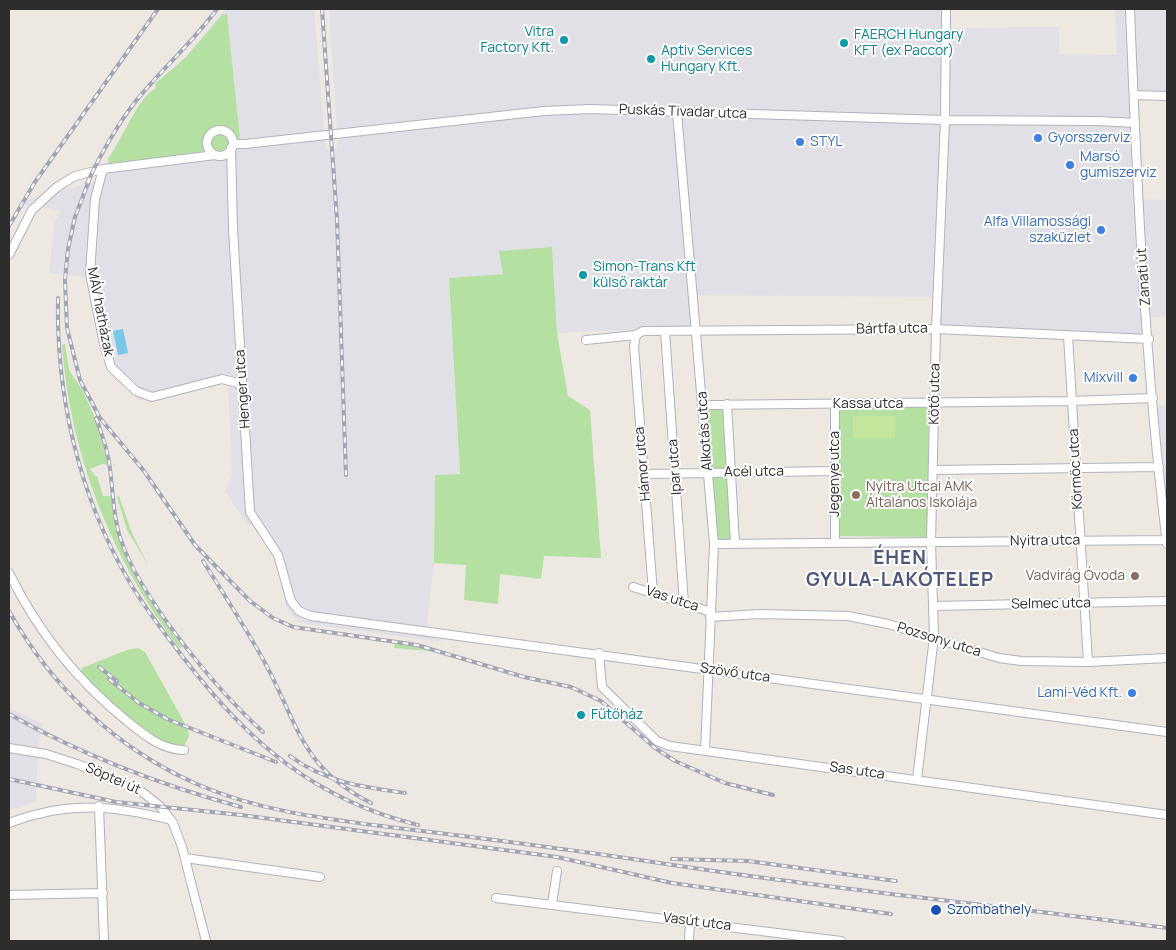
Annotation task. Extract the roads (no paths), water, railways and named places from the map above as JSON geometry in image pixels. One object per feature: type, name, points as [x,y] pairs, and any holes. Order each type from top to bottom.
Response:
[{"type":"street","name":"Kötő utca","points":[[917,779],[934,637],[931,542],[936,329],[945,120],[946,9]]},
{"type":"street","name":"Zanati út","points":[[1130,9],[1135,123],[1153,398],[1158,468],[1167,544]]},
{"type":"street","points":[[1134,95],[1167,96]]},
{"type":"street","name":"Puskás Tivadar utca","points":[[9,255],[26,220],[46,196],[75,176],[103,169],[226,154],[232,146],[246,144],[544,111],[590,109],[945,120],[1098,120],[1135,123]]},
{"type":"street","name":"Alkotás utca","points":[[677,112],[704,405],[714,544],[704,751]]},
{"type":"street","points":[[216,155],[209,150],[208,144],[210,136],[215,132],[221,130],[228,133],[232,146]]},
{"type":"street","name":"Henger utca","points":[[232,146],[233,229],[250,512],[278,555],[291,601],[304,614]]},
{"type":"street","name":"MÁV hatházak","points":[[103,169],[95,199],[90,274],[104,344],[111,367],[136,391],[152,397],[222,379],[238,383],[243,390]]},
{"type":"street","name":"Bártfa utca","points":[[586,340],[636,335],[643,331],[936,329],[1149,339]]},
{"type":"street","name":"Ipar utca","points":[[665,331],[684,604]]},
{"type":"street","name":"Hámor utca","points":[[636,335],[634,346],[653,593]]},
{"type":"street","name":"Körmöc utca","points":[[1068,336],[1088,662]]},
{"type":"street","name":"Kassa utca","points":[[704,405],[1072,401],[1153,398]]},
{"type":"street","name":"Alkotás utca","points":[[727,404],[735,544]]},
{"type":"street","name":"Jegenye utca","points":[[835,404],[835,543]]},
{"type":"street","points":[[933,470],[1158,468]]},
{"type":"street","name":"Acél utca","points":[[644,474],[835,471]]},
{"type":"street","name":"Nyitra utca","points":[[714,544],[1167,540]]},
{"type":"street","points":[[9,573],[41,631],[87,687],[149,737],[170,749],[184,750]]},
{"type":"street","name":"Vas utca","points":[[633,587],[711,614]]},
{"type":"street","name":"Selmec utca","points":[[934,606],[1167,601]]},
{"type":"street","name":"Szövő utca","points":[[304,614],[1167,732]]},
{"type":"street","name":"Pozsony utca","points":[[711,614],[848,616],[875,621],[934,637],[988,655],[1012,660],[1088,662],[1167,658]]},
{"type":"street","name":"Sas utca","points":[[599,654],[602,687],[652,736],[670,746],[1167,815]]},
{"type":"street","name":"Söptei út","points":[[9,748],[61,758],[115,780],[150,797],[171,820],[185,858],[206,941]]},
{"type":"street","points":[[99,806],[104,941]]},
{"type":"street","points":[[9,823],[53,810],[99,806],[137,811],[171,820]]},
{"type":"street","points":[[185,858],[320,877]]},
{"type":"street","points":[[552,904],[557,871]]},
{"type":"street","points":[[9,895],[102,893]]},
{"type":"street","name":"Vasút utca","points":[[496,898],[841,941]]},
{"type":"street","points":[[689,941],[690,921]]},
{"type":"water","points":[[123,329],[128,353],[118,355],[113,331]]},
{"type":"railway","points":[[9,226],[35,182],[158,9]]},
{"type":"railway","points":[[87,183],[109,140],[122,120],[146,89],[198,33],[217,9]]},
{"type":"railway","points":[[322,9],[337,220],[346,475]]},
{"type":"railway","points":[[90,178],[75,217],[68,249],[65,280],[67,328],[80,380],[100,418],[144,471],[195,545],[250,601],[273,618],[293,627],[417,645],[524,677],[571,687],[601,701],[655,748],[675,761],[725,783],[773,795]]},
{"type":"railway","points":[[58,298],[61,372],[74,444],[84,480],[97,515],[129,581],[142,602],[210,691],[234,718],[287,764],[316,784],[348,800],[381,814],[418,825]]},
{"type":"railway","points":[[96,418],[108,456],[118,529],[129,561],[161,614],[181,641],[224,692],[263,732]]},
{"type":"railway","points":[[203,561],[264,661],[295,725],[315,759],[329,775],[347,789],[371,803]]},
{"type":"railway","points":[[9,611],[45,666],[90,714],[115,735],[169,771],[221,794],[243,801],[288,812],[358,823],[607,855],[815,885],[1167,928]]},
{"type":"railway","points":[[99,667],[117,681]]},
{"type":"railway","points":[[109,679],[139,703],[167,719],[276,762]]},
{"type":"railway","points":[[9,714],[65,743],[122,768],[181,789],[241,807]]},
{"type":"railway","points":[[290,756],[303,765],[330,778],[359,786],[405,793]]},
{"type":"railway","points":[[9,779],[116,802],[241,815],[557,857],[672,883],[891,914]]},
{"type":"railway","points":[[672,859],[748,861],[896,881]]},
{"type":"place","name":"Vitra Factory Kft.","points":[[564,40]]},
{"type":"place","name":"FAERCH Hungary KFT (ex Paccor)","points":[[844,43]]},
{"type":"place","name":"Aptiv Services Hungary Kft.","points":[[651,59]]},
{"type":"place","name":"Gyorsszerviz","points":[[1038,138]]},
{"type":"place","name":"STYL","points":[[800,142]]},
{"type":"place","name":"Marsó gumiszerviz","points":[[1070,165]]},
{"type":"place","name":"Alfa Villamossági szaküzlet","points":[[1101,230]]},
{"type":"place","name":"Simon-Trans Kft külső raktár","points":[[583,275]]},
{"type":"place","name":"Mixvill","points":[[1133,378]]},
{"type":"place","name":"Nyitra Utcai ÁMK Általános Iskolája","points":[[856,495]]},
{"type":"place","name":"Vadvirág Óvoda","points":[[1135,576]]},
{"type":"place","name":"Lami-Véd Kft.","points":[[1132,693]]},
{"type":"place","name":"Fűtőház","points":[[581,715]]},
{"type":"place","name":"Szombathely","points":[[936,910]]},
{"type":"district","name":"ÉHEN GYULA-LAKÓTELEP","points":[[900,570]]}]
